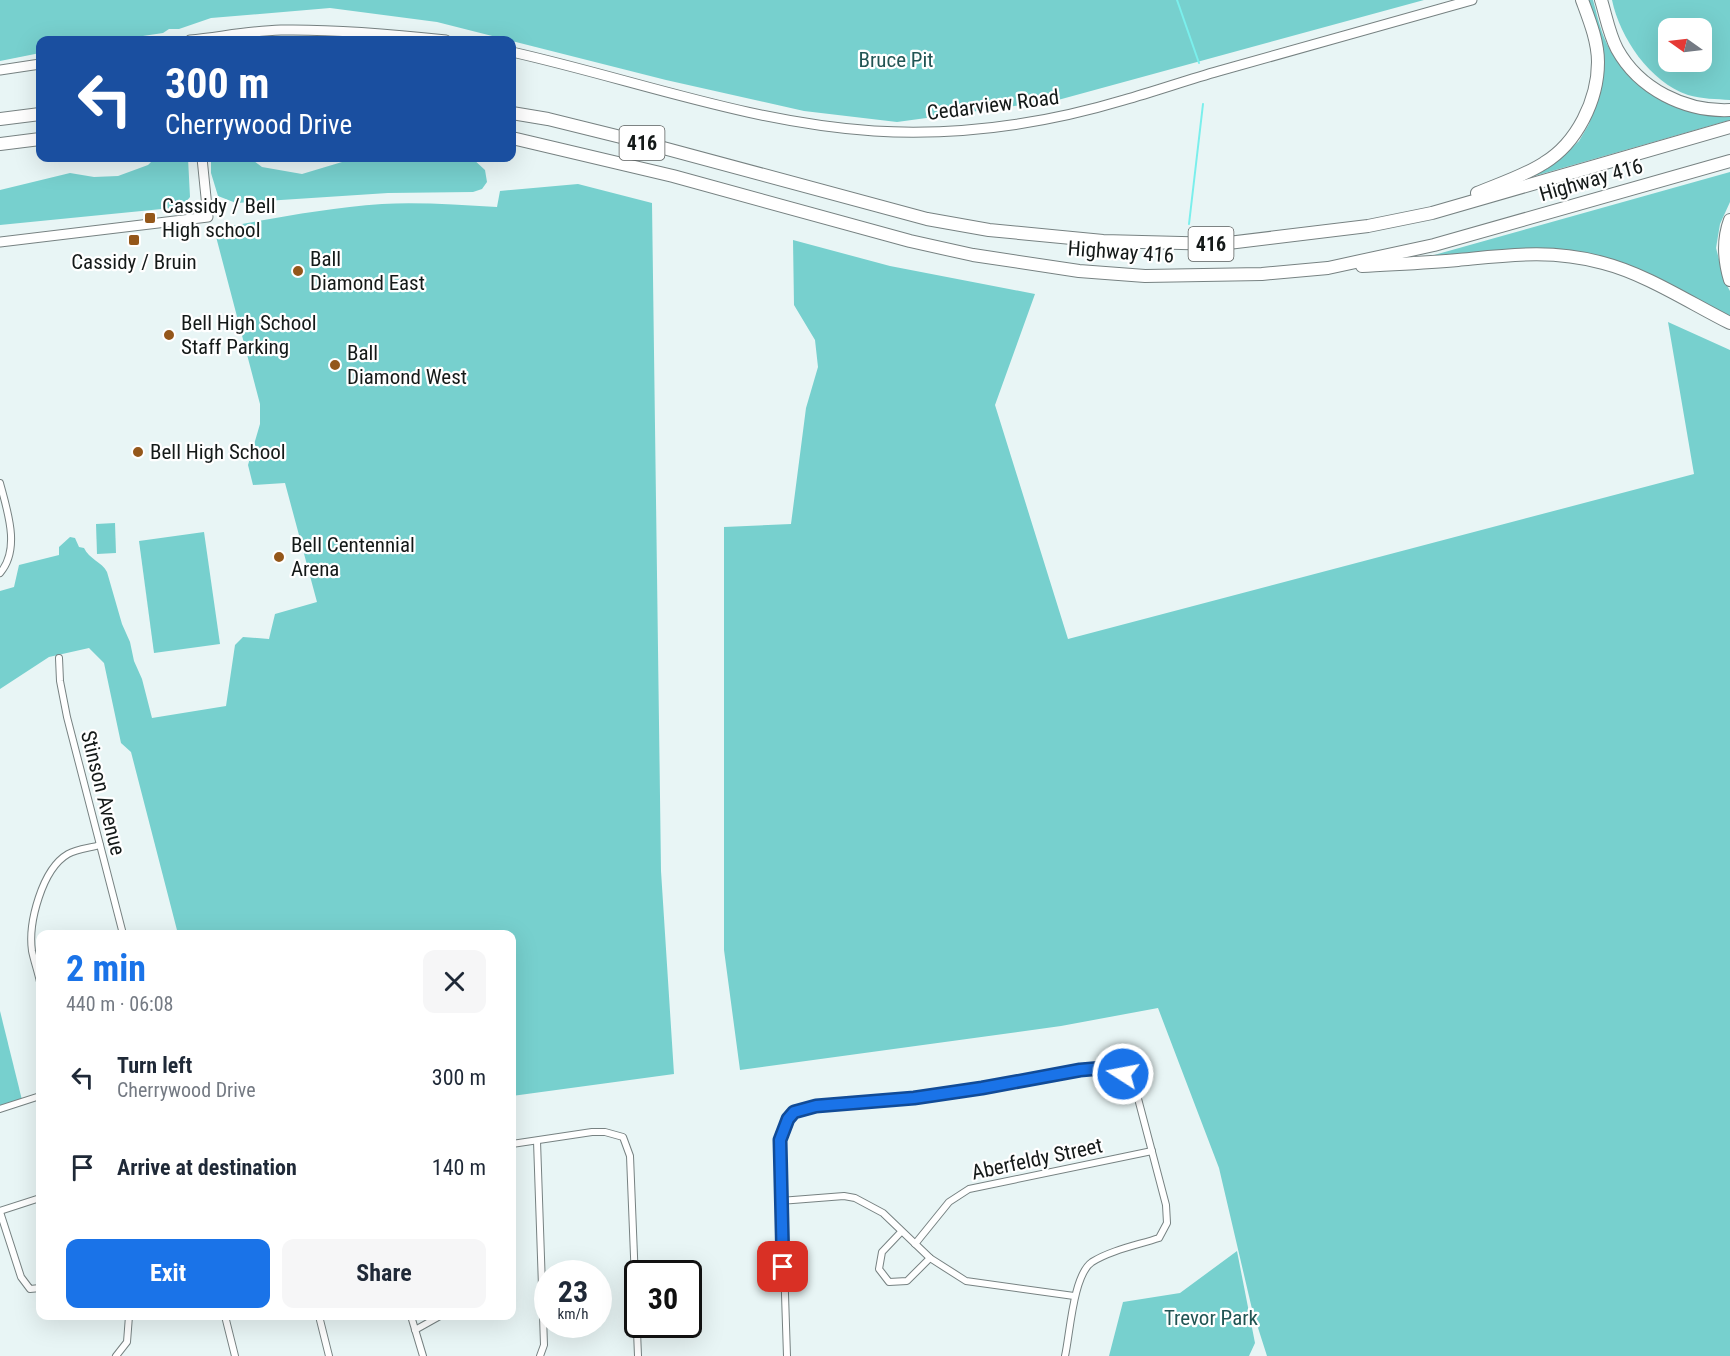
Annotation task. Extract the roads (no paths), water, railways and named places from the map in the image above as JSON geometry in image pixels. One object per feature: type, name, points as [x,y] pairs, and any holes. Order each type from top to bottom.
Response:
[{"type":"highway","points":[[1432,213],[1544,164],[1574,135],[1589,107],[1597,77],[1598,61],[1594,38],[1582,0]]},
{"type":"highway","points":[[1601,0],[1617,49],[1640,77],[1665,96],[1684,104],[1716,111],[1730,110]]},
{"type":"highway","points":[[0,119],[36,114]]},
{"type":"highway","name":"Highway 416","points":[[516,114],[548,119],[641,142],[927,219],[989,230],[1103,241],[1220,244],[1368,226],[1432,213],[1730,127]]},
{"type":"highway","name":"Highway 416","points":[[516,139],[663,174],[910,241],[973,255],[1078,271],[1145,276],[1262,274],[1328,268],[1434,244],[1730,161]]},
{"type":"highway","points":[[0,144],[36,140]]},
{"type":"highway","points":[[1730,220],[1725,238],[1725,258],[1730,280]]},
{"type":"highway","points":[[1328,268],[1424,263],[1528,253],[1571,256],[1603,263],[1631,273],[1730,323]]},
{"type":"main road","name":"Cedarview Road","points":[[516,53],[772,118],[820,126],[874,131],[962,130],[1049,119],[1122,101],[1216,72],[1472,0]]},
{"type":"main road","points":[[220,36],[318,30],[411,36]]},
{"type":"main road","points":[[0,70],[36,65]]},
{"type":"main road","points":[[0,242],[208,217],[202,162]]},
{"type":"street","points":[[0,483],[10,524],[11,544],[0,573]]},
{"type":"street","name":"Stinson Avenue","points":[[59,658],[60,681],[67,717],[122,930]]},
{"type":"street","points":[[36,966],[32,951],[31,921],[48,875],[57,863],[69,854],[100,845]]},
{"type":"street","points":[[787,1356],[780,1201],[780,1140],[788,1119],[794,1112],[816,1106],[914,1098],[1080,1070],[1112,1069],[1123,1074],[1136,1091],[1166,1205],[1167,1223],[1159,1238],[1091,1262],[1085,1269],[1074,1296],[1065,1356]]},
{"type":"street","points":[[0,1109],[36,1097]]},
{"type":"street","points":[[516,1144],[592,1132],[605,1132],[623,1137],[630,1156],[638,1356]]},
{"type":"street","points":[[537,1141],[544,1345],[540,1356]]},
{"type":"street","name":"Aberfeldy Street","points":[[915,1244],[950,1202],[969,1189],[1152,1151]]},
{"type":"street","points":[[780,1201],[844,1196],[855,1198],[883,1213],[930,1258],[966,1281],[1074,1296]]},
{"type":"street","points":[[36,1199],[0,1212],[21,1277],[30,1288],[36,1288]]},
{"type":"street","points":[[901,1232],[882,1252],[879,1269],[889,1282],[907,1281],[930,1258]]},
{"type":"street","points":[[116,1356],[127,1342],[129,1320]]},
{"type":"street","points":[[226,1320],[235,1356]]},
{"type":"street","points":[[320,1320],[329,1356]]},
{"type":"street","points":[[412,1320],[423,1356]]},
{"type":"street","points":[[415,1330],[433,1320]]},
{"type":"waterway","points":[[1177,0],[1199,63]]},
{"type":"waterway","points":[[1189,224],[1203,104]]},
{"type":"place","name":"Cassidy / Bell High school","points":[[150,218]]},
{"type":"place","name":"Cassidy / Bruin","points":[[134,240]]},
{"type":"place","name":"Ball Diamond East","points":[[298,271]]},
{"type":"place","name":"Bell High School Staff Parking","points":[[169,335]]},
{"type":"place","name":"Ball Diamond West","points":[[335,365]]},
{"type":"place","name":"Bell High School","points":[[138,452]]},
{"type":"place","name":"Bell Centennial Arena","points":[[279,557]]},
{"type":"park label","name":"Bruce Pit","points":[[896,60]]},
{"type":"park label","name":"Trevor Park","points":[[1211,1318]]}]
